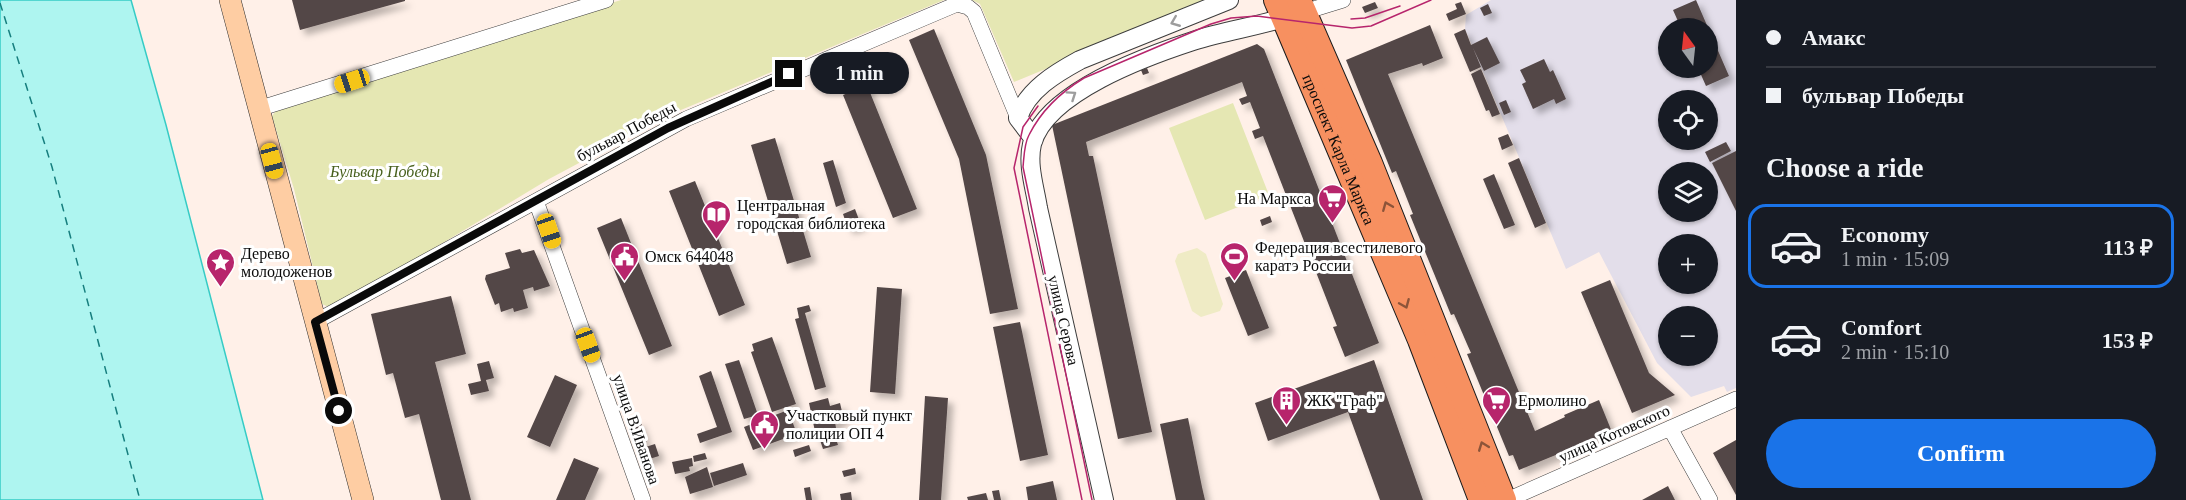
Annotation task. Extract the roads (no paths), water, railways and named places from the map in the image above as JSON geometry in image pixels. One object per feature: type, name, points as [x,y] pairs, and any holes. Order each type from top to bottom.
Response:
[{"type":"main road","points":[[230,0],[363,500]]},
{"type":"main road","name":"проспект Карла Маркса","points":[[1291,8],[1481,500]]},
{"type":"main road","name":"проспект Карла Маркса","points":[[1291,8],[1370,164],[1505,500]]},
{"type":"street","points":[[258,109],[606,0]]},
{"type":"street","points":[[1229,0],[1080,60],[1058,72],[1025,101],[1018,118],[1034,139],[1058,106],[1097,80],[1195,40],[1291,8],[1343,0]]},
{"type":"street","name":"бульвар Победы","points":[[315,322],[616,155],[729,99],[957,4],[968,7],[974,12],[1018,118]]},
{"type":"street","name":"улица Серова","points":[[1034,139],[1031,165],[1038,208],[1104,500]]},
{"type":"street","name":"улица В.Иванова","points":[[536,201],[643,500]]},
{"type":"street","name":"улица Котовского","points":[[1505,500],[1736,399]]},
{"type":"street","points":[[1670,428],[1710,500]]},
{"type":"water","points":[[0,0],[131,0],[166,125],[263,500],[0,500]]},
{"type":"tram line","points":[[1092,500],[1023,167],[1027,139],[1039,118],[1067,89],[1084,78],[1211,24],[1231,18],[1257,16],[1352,28],[1371,26],[1431,0]]},
{"type":"tram line","points":[[1351,19],[1365,18],[1400,6]]},
{"type":"tram line","points":[[1038,106],[1023,127],[1014,168],[1082,500]]},
{"type":"place","name":"На Маркса","points":[[1332,224]]},
{"type":"place","name":"Центральная городская библиотека","points":[[716,240]]},
{"type":"place","name":"Омск 644048","points":[[624,282]]},
{"type":"place","name":"Федерация всестилевого каратэ России","points":[[1234,282]]},
{"type":"place","name":"Дерево молодоженов","points":[[220,288]]},
{"type":"place","name":"ЖК \"Граф\"","points":[[1286,426]]},
{"type":"place","name":"Ермолино","points":[[1497,426]]},
{"type":"place","name":"Участковый пункт полиции ОП 4","points":[[765,450]]},
{"type":"park label","name":"Бульвар Победы","points":[[385,171]]}]
